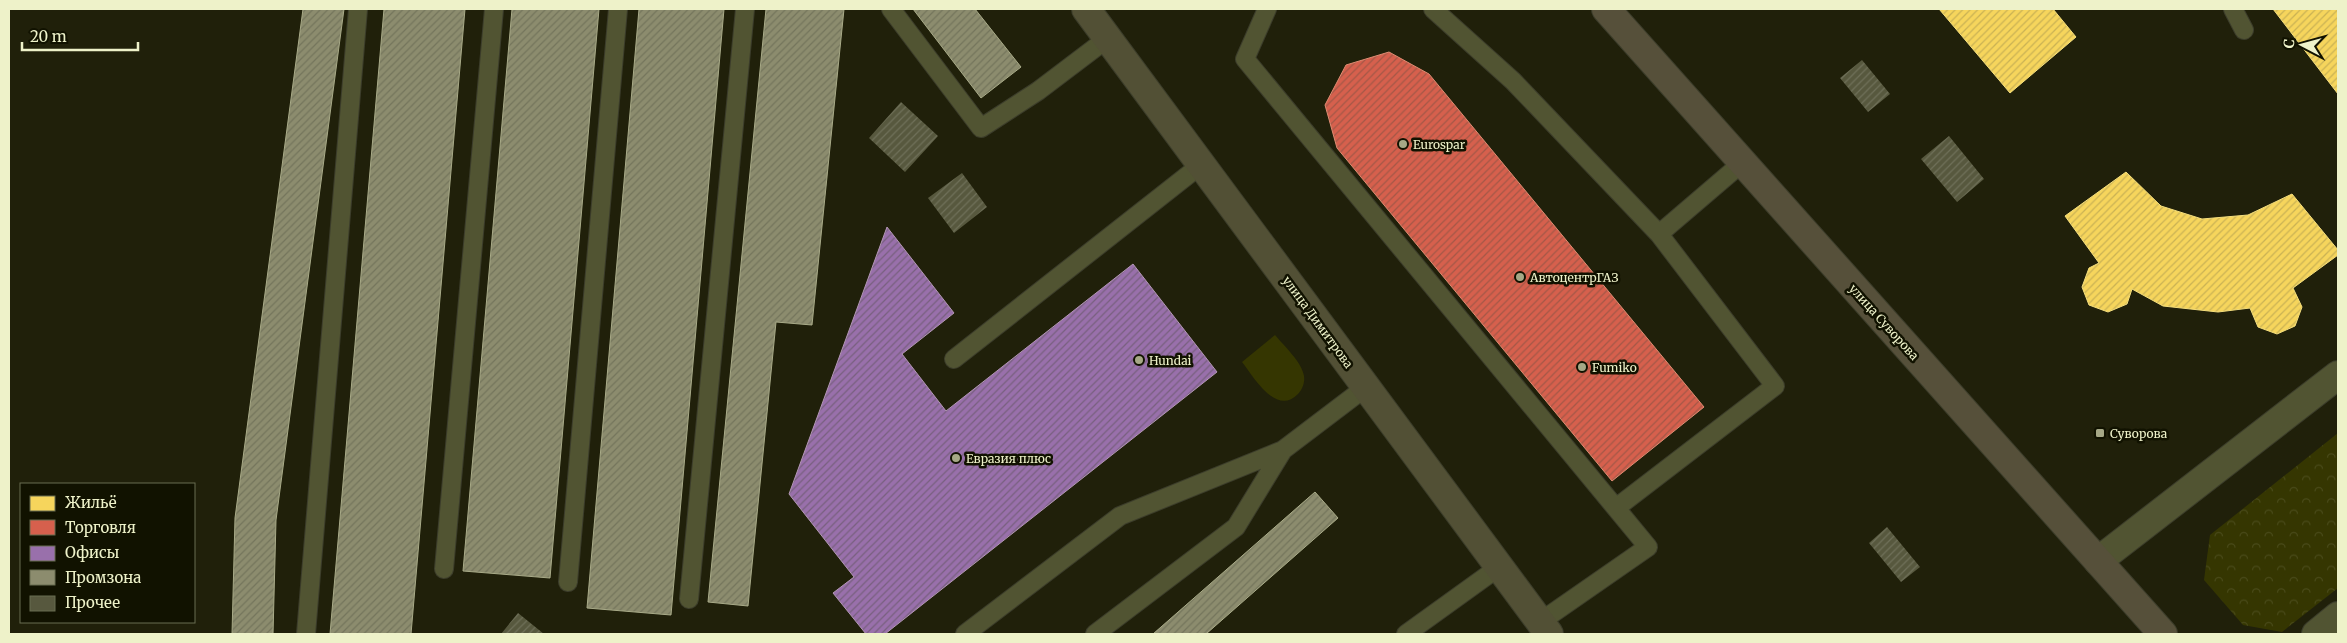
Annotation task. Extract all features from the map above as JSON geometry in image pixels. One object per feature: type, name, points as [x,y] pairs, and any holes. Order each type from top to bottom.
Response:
[{"type":"main road","name":"улица Димитрова","points":[[1086,9],[1544,628]]},
{"type":"main road","name":"улица Суворова","points":[[1606,9],[1742,164],[2164,634]]},
{"type":"street","points":[[2098,561],[2338,376]]},
{"type":"street","points":[[2316,634],[2338,616]]},
{"type":"lane","points":[[306,634],[358,9]]},
{"type":"lane","points":[[444,569],[494,9]]},
{"type":"lane","points":[[568,582],[618,9]]},
{"type":"lane","points":[[689,599],[745,9]]},
{"type":"lane","points":[[891,9],[981,128],[1038,91],[1108,38]]},
{"type":"lane","points":[[1267,9],[1245,58],[1648,548],[1544,628]]},
{"type":"lane","points":[[1433,9],[1513,81],[1660,234],[1775,386],[1616,508]]},
{"type":"lane","points":[[2233,9],[2244,30]]},
{"type":"lane","points":[[954,359],[1202,164]]},
{"type":"lane","points":[[1660,234],[1742,164]]},
{"type":"lane","points":[[965,634],[1120,516],[1283,450],[1366,387]]},
{"type":"lane","points":[[1095,634],[1236,527],[1283,450]]},
{"type":"lane","points":[[1406,634],[1499,567]]},
{"type":"green space","points":[[1275,335],[1303,371],[1304,384],[1298,394],[1290,400],[1282,401],[1266,392],[1242,362]]},
{"type":"green space","points":[[2338,433],[2338,588],[2282,632],[2243,625],[2204,580],[2210,535]]},
{"type":"building: Жильё","points":[[1939,9],[2053,9],[2076,37],[2010,93]]},
{"type":"building: Жильё","points":[[2273,9],[2338,9],[2338,94]]},
{"type":"building: Жильё","points":[[2126,172],[2161,206],[2202,219],[2248,215],[2292,194],[2338,250],[2338,255],[2293,288],[2302,307],[2295,326],[2277,334],[2258,327],[2250,308],[2218,312],[2163,306],[2132,289],[2127,304],[2108,312],[2089,305],[2082,287],[2089,268],[2099,263],[2065,216]]},
{"type":"building: Торговля","name":"АвтоцентрГАЗ","points":[[1389,52],[1429,74],[1704,407],[1612,481],[1337,148],[1325,105],[1346,65]]},
{"type":"building: Офисы","name":"Евразия плюс","points":[[887,227],[954,313],[902,354],[946,411],[1133,264],[1217,372],[885,634],[866,634],[833,593],[854,577],[789,494]]},
{"type":"building: Промзона","points":[[303,9],[344,9],[276,520],[273,634],[232,634],[235,518]]},
{"type":"building: Промзона","points":[[384,9],[465,9],[411,634],[330,634]]},
{"type":"building: Промзона","points":[[512,9],[599,9],[550,578],[463,571]]},
{"type":"building: Промзона","points":[[639,9],[724,9],[671,615],[587,608]]},
{"type":"building: Промзона","points":[[766,9],[844,9],[812,325],[776,322],[748,606],[708,602]]},
{"type":"building: Промзона","points":[[913,9],[975,9],[1021,67],[981,98]]},
{"type":"building: Промзона","points":[[1315,492],[1338,518],[1206,634],[1153,634]]},
{"type":"building: Прочее","points":[[1862,60],[1890,94],[1868,112],[1840,78]]},
{"type":"building: Прочее","points":[[901,102],[938,136],[905,172],[869,138]]},
{"type":"building: Прочее","points":[[1949,136],[1984,179],[1957,202],[1921,159]]},
{"type":"building: Прочее","points":[[962,173],[987,207],[954,233],[928,198]]},
{"type":"building: Прочее","points":[[1887,527],[1920,567],[1901,582],[1869,543]]},
{"type":"building: Прочее","points":[[518,613],[544,634],[501,634]]},
{"type":"place","name":"Eurospar","points":[[1403,144]]},
{"type":"place","name":"АвтоцентрГАЗ","points":[[1520,277]]},
{"type":"place","name":"Hundai","points":[[1139,360]]},
{"type":"place","name":"Fumiko","points":[[1582,367]]},
{"type":"place","name":"Суворова","points":[[2100,433]]},
{"type":"place","name":"Евразия плюс","points":[[956,458]]}]
